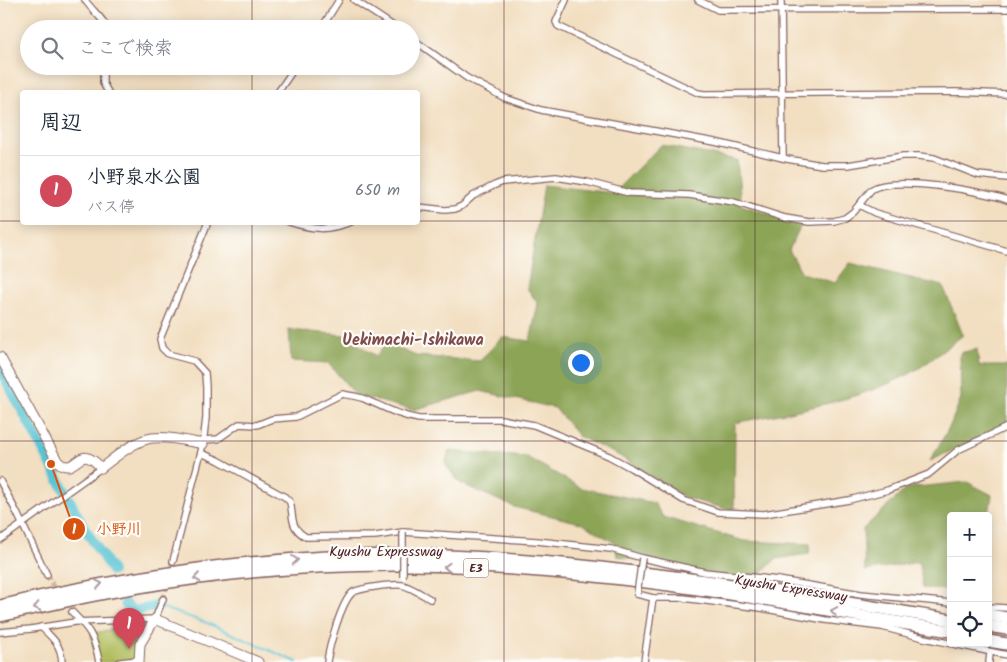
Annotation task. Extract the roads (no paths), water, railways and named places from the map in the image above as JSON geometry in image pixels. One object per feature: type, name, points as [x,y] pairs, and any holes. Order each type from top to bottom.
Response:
[{"type":"highway","name":"Kyushu Expressway","points":[[0,606],[86,586],[198,568],[325,558],[396,555],[517,560],[619,569],[947,619]]},
{"type":"highway","name":"Kyushu Expressway","points":[[0,616],[86,596],[198,578],[342,566],[411,565],[512,570],[618,579],[736,595],[947,631]]},
{"type":"highway","points":[[876,607],[947,612]]},
{"type":"highway","points":[[992,616],[1007,618]]},
{"type":"highway","points":[[992,627],[1007,629]]},
{"type":"highway","points":[[992,637],[1007,639]]},
{"type":"highway","points":[[992,646],[1007,644]]},
{"type":"street","points":[[85,0],[102,20]]},
{"type":"street","points":[[327,20],[339,0]]},
{"type":"street","points":[[354,0],[384,20]]},
{"type":"street","points":[[566,0],[556,22],[558,26],[698,93],[946,92],[1007,94]]},
{"type":"street","points":[[698,0],[718,10],[1007,9]]},
{"type":"street","points":[[781,0],[783,158]]},
{"type":"street","points":[[420,44],[467,78],[505,98],[541,110],[715,142],[783,158],[835,165],[904,156],[919,156],[934,158],[978,175],[1007,178]]},
{"type":"street","points":[[103,75],[103,83],[107,90]]},
{"type":"street","points":[[279,90],[290,75]]},
{"type":"street","points":[[420,207],[445,210],[455,209],[462,206],[473,196],[503,182],[556,177],[587,182],[629,193],[689,195],[734,202],[797,221],[809,222],[845,218],[859,206],[871,190],[886,185],[946,187],[990,194],[1007,200]]},
{"type":"street","points":[[859,206],[875,214],[1007,251]]},
{"type":"street","points":[[172,561],[203,446],[206,418],[205,373],[194,361],[168,354],[162,348],[160,342],[207,225]]},
{"type":"street","points":[[299,225],[316,230],[342,225]]},
{"type":"street","points":[[1,362],[58,462],[66,466],[88,457],[94,460],[100,468]]},
{"type":"street","points":[[203,446],[218,439],[240,424],[257,425],[272,418],[296,417],[342,394],[362,399],[395,414],[419,419],[501,419],[534,425],[609,456],[683,500],[718,512],[764,514],[849,500],[888,490],[929,474],[958,450],[1007,427]]},
{"type":"street","points":[[0,540],[136,443],[151,438],[170,438],[203,446],[218,460],[284,497],[290,502],[293,523],[299,533],[306,537],[375,536],[403,532],[460,534],[583,546],[611,549],[705,572],[778,580],[861,594],[947,603]]},
{"type":"street","points":[[0,481],[47,575]]},
{"type":"street","points":[[402,585],[403,532]]},
{"type":"street","points":[[642,558],[637,594],[653,598],[683,598],[761,608],[947,640]]},
{"type":"street","points":[[326,662],[330,642],[347,600],[353,593],[367,589],[402,585],[430,599]]},
{"type":"street","points":[[644,662],[653,598]]},
{"type":"street","points":[[120,662],[127,660],[138,661],[140,644],[156,616],[163,599]]},
{"type":"street","points":[[992,607],[1007,608]]},
{"type":"street","points":[[72,612],[86,626],[95,644],[99,662]]},
{"type":"street","points":[[0,632],[82,622],[156,616],[258,662]]},
{"type":"street","points":[[41,627],[56,642],[61,652],[62,662]]},
{"type":"street","points":[[988,662],[989,647],[1007,655]]},
{"type":"waterway","points":[[0,369],[84,527],[112,571]]},
{"type":"waterway","points":[[125,604],[133,611],[158,606]]},
{"type":"waterway","points":[[160,607],[207,623],[297,662]]},
{"type":"tunnel","points":[[163,599],[173,561]]},
{"type":"tunnel","points":[[47,575],[58,594]]},
{"type":"tunnel","points":[[990,653],[996,625]]},
{"type":"place","name":"小野川","points":[[51,464]]},
{"type":"place","name":"小野泉水公園","points":[[129,649]]},
{"type":"district","name":"Uekimachi-Ishikawa","points":[[413,340]]}]
